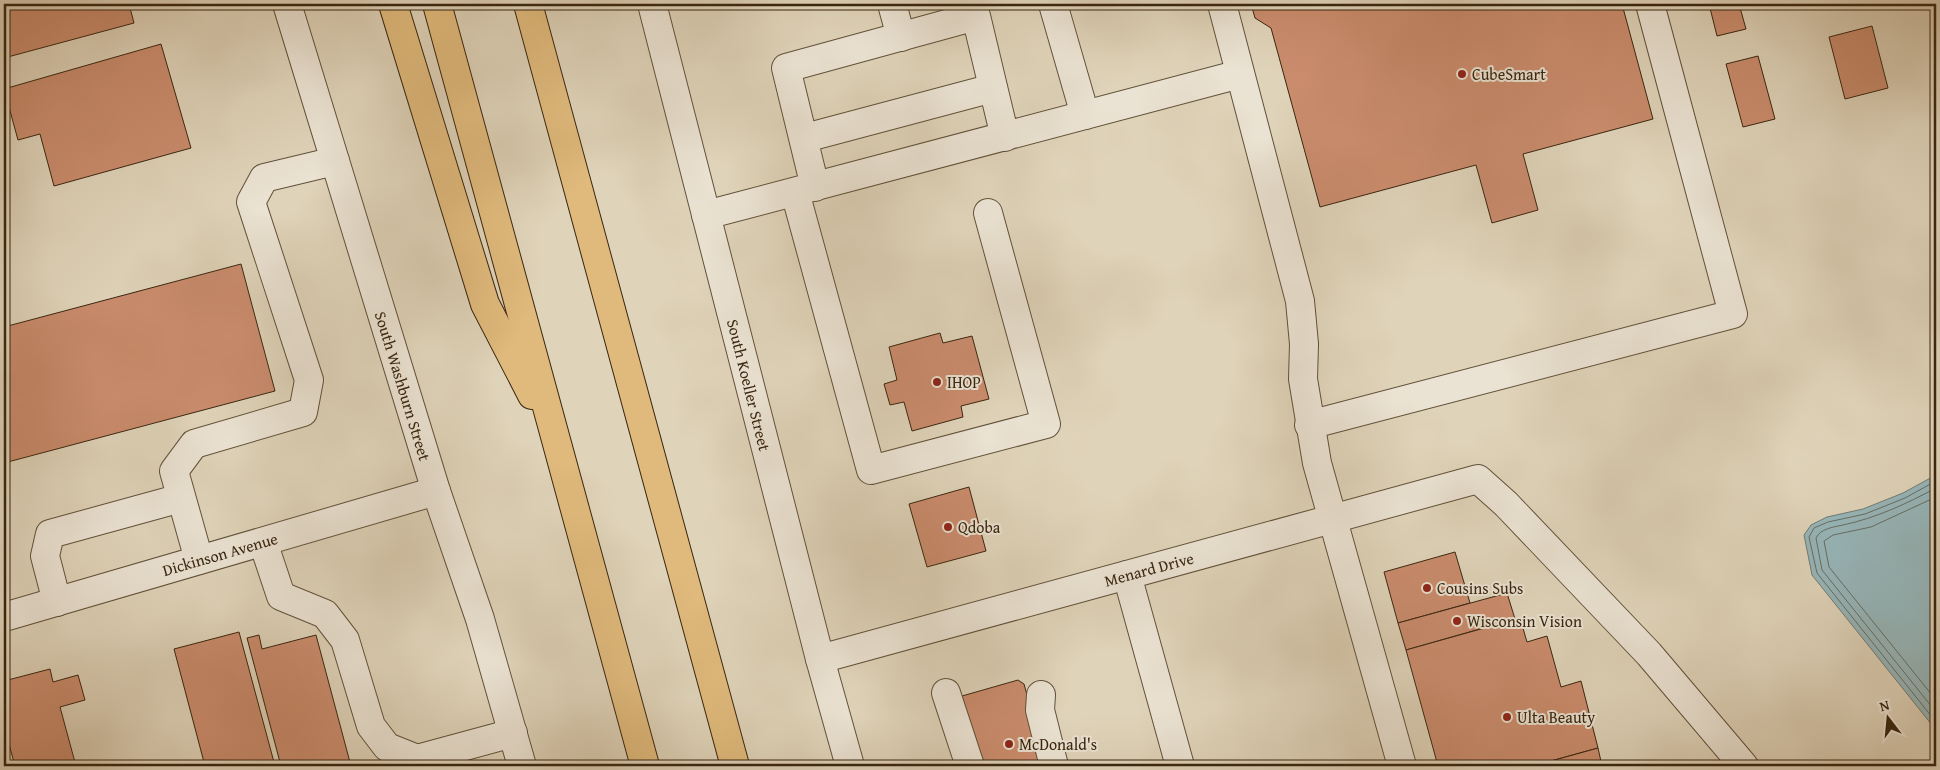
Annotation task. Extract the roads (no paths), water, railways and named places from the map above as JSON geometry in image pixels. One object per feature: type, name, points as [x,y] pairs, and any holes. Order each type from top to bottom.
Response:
[{"type":"highway","points":[[393,4],[485,304],[557,445]]},
{"type":"highway","points":[[437,4],[645,766]]},
{"type":"highway","points":[[528,4],[735,766]]},
{"type":"street","name":"South Washburn Street","points":[[287,4],[436,491],[480,619],[522,766]]},
{"type":"street","name":"South Koeller Street","points":[[652,4],[820,659],[850,766]]},
{"type":"street","points":[[892,4],[901,37]]},
{"type":"street","points":[[1053,4],[1084,115]]},
{"type":"street","points":[[1222,4],[1300,301],[1304,344],[1303,379],[1309,425],[1332,519],[1402,766]]},
{"type":"street","points":[[1309,425],[1733,314],[1650,4]]},
{"type":"street","points":[[988,214],[1046,424],[871,470],[805,189],[805,138],[786,68],[901,37],[975,10],[1005,136]]},
{"type":"street","points":[[706,216],[1240,74]]},
{"type":"street","points":[[805,138],[993,88]]},
{"type":"street","points":[[199,560],[174,471],[194,444],[302,412],[309,380],[251,202],[264,178],[334,161]]},
{"type":"street","name":"Menard Drive","points":[[820,659],[1478,479],[1506,504],[1649,654],[1744,766]]},
{"type":"street","name":"Dickinson Avenue","points":[[4,617],[436,491]]},
{"type":"street","points":[[57,602],[45,556],[50,534],[182,498]]},
{"type":"street","points":[[263,542],[281,596],[325,614],[345,640],[371,726],[387,747],[417,759],[512,733]]},
{"type":"street","points":[[1127,575],[1180,766]]},
{"type":"street","points":[[946,694],[970,766]]},
{"type":"street","points":[[1041,695],[1040,710],[1054,766]]},
{"type":"water","points":[[1936,475],[1936,730],[1812,575],[1804,535],[1811,525],[1827,517],[1863,509],[1903,493]]},
{"type":"place","name":"CubeSmart","points":[[1462,74]]},
{"type":"place","name":"IHOP","points":[[937,382]]},
{"type":"place","name":"Qdoba","points":[[948,527]]},
{"type":"place","name":"Cousins Subs","points":[[1427,588]]},
{"type":"place","name":"Wisconsin Vision","points":[[1457,621]]},
{"type":"place","name":"Ulta Beauty","points":[[1507,717]]},
{"type":"place","name":"McDonald's","points":[[1009,744]]}]
